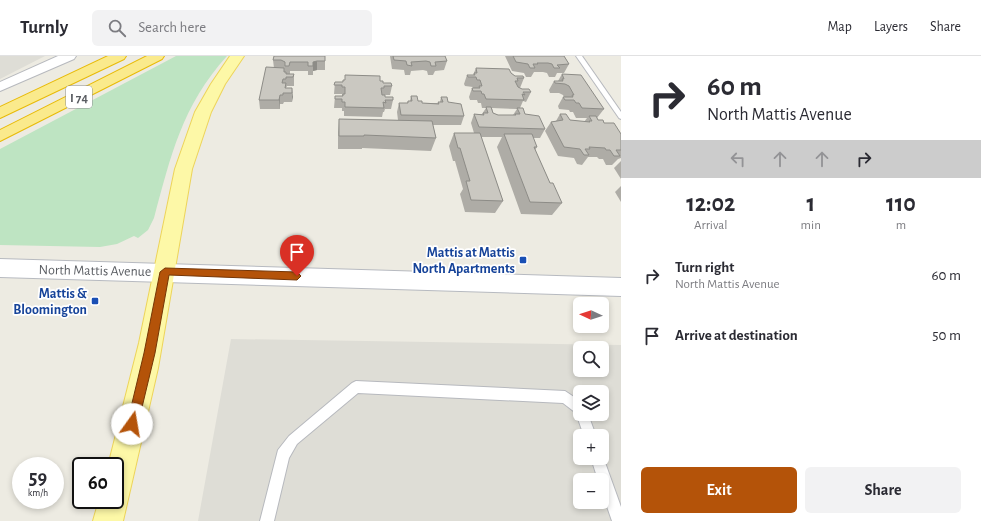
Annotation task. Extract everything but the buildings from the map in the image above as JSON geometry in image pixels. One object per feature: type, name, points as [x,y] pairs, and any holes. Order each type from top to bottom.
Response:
[{"type":"highway","name":"I 74","points":[[0,114],[119,56]]},
{"type":"highway","name":"I 74","points":[[0,136],[158,56]]},
{"type":"main road","points":[[0,87],[69,56]]},
{"type":"main road","points":[[124,458],[150,353],[165,272],[176,197],[197,123],[215,86],[237,56]]},
{"type":"main road","name":"North Mattis Avenue","points":[[0,268],[621,287]]},
{"type":"main road","points":[[108,521],[111,509]]},
{"type":"lane","points":[[579,56],[621,117]]},
{"type":"lane","points":[[266,521],[282,455],[294,440],[356,387],[565,397],[573,403]]},
{"type":"lane","points":[[599,465],[619,521]]},
{"type":"shaded area","points":[[0,56],[45,56],[0,79]]},
{"type":"shaded area","points":[[231,339],[573,344],[573,377],[609,377],[609,345],[621,345],[621,521],[198,521]]},
{"type":"green space","points":[[176,56],[227,56],[199,94],[180,132],[166,173],[154,218],[148,230],[138,238],[134,236],[117,244],[100,247],[0,245],[0,149]]},
{"type":"place","name":"Mattis at Mattis North Apartments","points":[[523,260]]},
{"type":"place","name":"Mattis & Bloomington","points":[[95,301]]},
{"type":"route","points":[[132,424],[150,353],[165,272],[297,276]]}]
